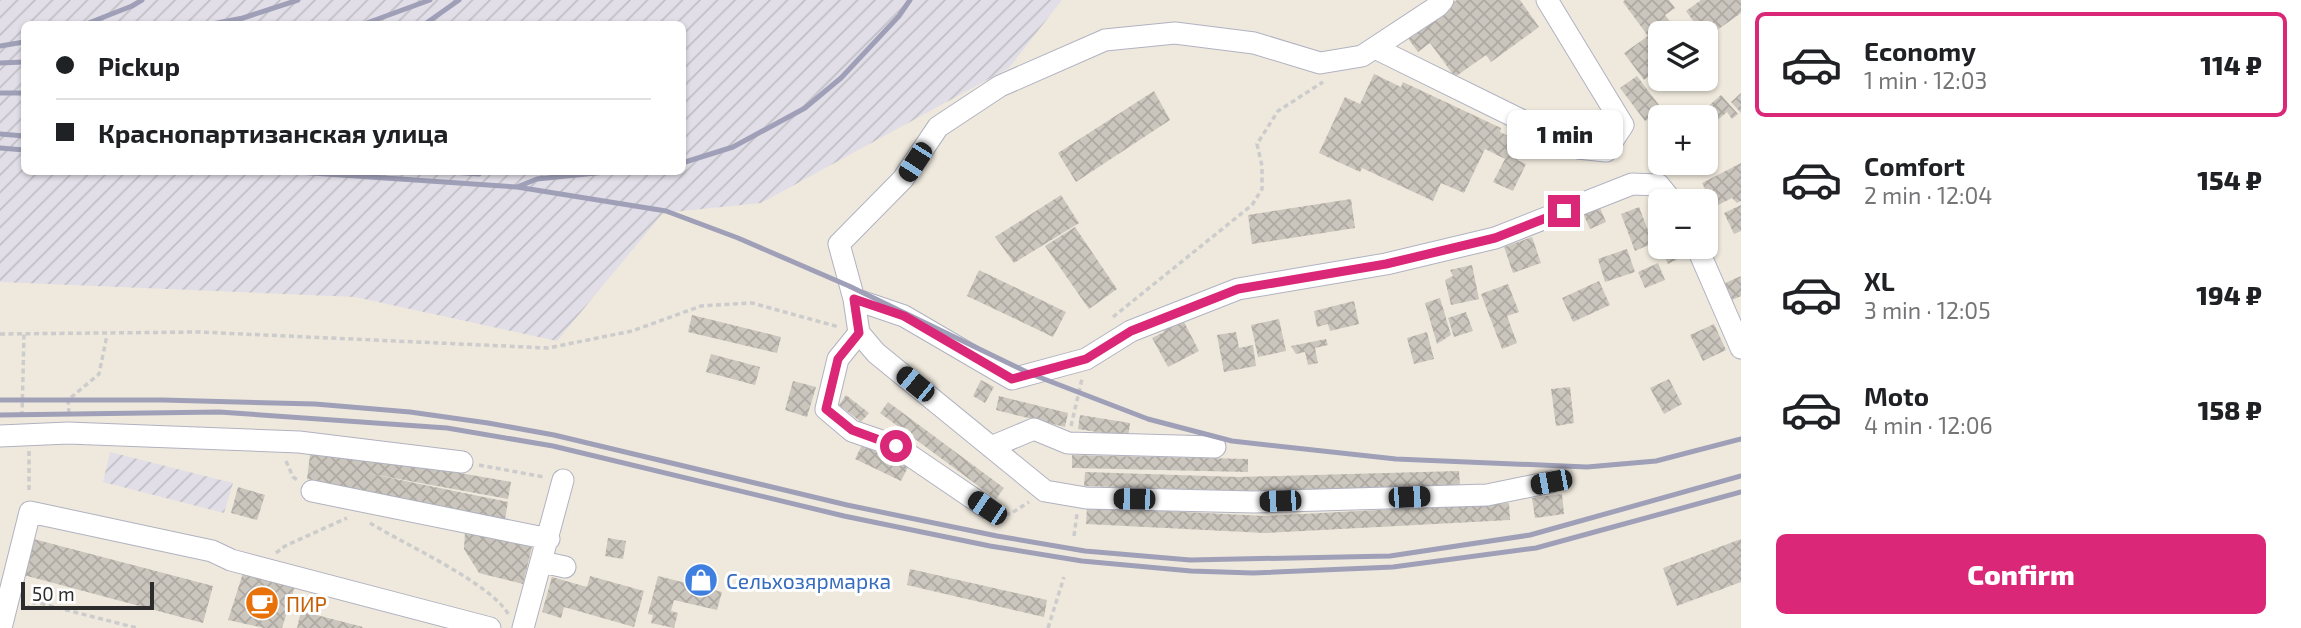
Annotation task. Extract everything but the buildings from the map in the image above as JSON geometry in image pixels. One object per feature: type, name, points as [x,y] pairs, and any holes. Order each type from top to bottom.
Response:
[{"type":"street","points":[[1443,0],[1362,57],[1320,63],[1254,43],[1175,33],[1105,40],[1000,86],[938,127],[903,179],[839,244],[854,299],[859,333],[876,353],[1045,491],[1086,498],[1254,502],[1487,495],[1551,482]]},
{"type":"street","points":[[1375,48],[1578,148],[1606,151],[1623,125],[1547,0]]},
{"type":"street","points":[[854,299],[904,316],[1012,379],[1086,359],[1131,331],[1238,289],[1386,264],[1495,238],[1632,184],[1659,185],[1662,189]]},
{"type":"street","points":[[1702,259],[1741,348]]},
{"type":"street","points":[[859,333],[838,359],[826,409],[852,430],[896,446],[987,508]]},
{"type":"street","points":[[991,447],[1034,429],[1068,443],[1215,447]]},
{"type":"street","points":[[17,435],[68,433],[277,441],[462,463]]},
{"type":"street","points":[[516,622],[542,562],[563,480]]},
{"type":"street","points":[[312,491],[549,539]]},
{"type":"street","points":[[1,628],[30,512],[212,551],[232,560],[271,571],[490,628]]},
{"type":"street","points":[[542,562],[565,567]]},
{"type":"path","points":[[1111,319],[1252,205],[1262,190],[1262,166],[1257,144],[1278,111],[1331,77]]},
{"type":"path","points":[[0,334],[199,332],[548,348],[632,331],[701,306],[752,303],[859,333]]},
{"type":"path","points":[[24,334],[17,435],[30,512]]},
{"type":"path","points":[[68,433],[68,400],[100,374],[107,334]]},
{"type":"path","points":[[1068,443],[1086,359]]},
{"type":"path","points":[[277,441],[293,477],[312,491]]},
{"type":"path","points":[[462,463],[563,480]]},
{"type":"path","points":[[987,508],[998,514],[1010,514],[1045,491]]},
{"type":"path","points":[[271,571],[275,554],[285,546],[351,516]]},
{"type":"path","points":[[366,517],[370,523],[461,575],[503,603],[516,622]]},
{"type":"path","points":[[1048,628],[1063,577]]},
{"type":"path","points":[[35,602],[115,625],[137,628]]},
{"type":"shaded area","points":[[0,0],[1062,0],[1009,68],[761,203],[663,213],[557,341],[355,297],[0,282]]},
{"type":"shaded area","points":[[110,452],[233,483],[224,513],[103,482]]},
{"type":"railway","points":[[94,21],[142,0]]},
{"type":"railway","points":[[228,21],[298,0]]},
{"type":"railway","points":[[372,21],[430,0]]},
{"type":"railway","points":[[429,21],[459,0]]},
{"type":"railway","points":[[686,162],[733,147],[805,108],[841,78],[899,16],[910,0]]},
{"type":"railway","points":[[0,46],[21,42]]},
{"type":"railway","points":[[0,63],[21,62]]},
{"type":"railway","points":[[0,93],[21,93]]},
{"type":"railway","points":[[0,134],[21,136]]},
{"type":"railway","points":[[0,148],[21,150]]},
{"type":"railway","points":[[341,175],[517,187],[537,179],[576,175]]},
{"type":"railway","points":[[517,187],[666,211],[738,238],[849,286],[1031,374],[1148,419],[1232,441],[1396,459],[1587,467],[1656,461],[1741,439]]},
{"type":"railway","points":[[0,400],[315,404],[410,412],[554,435],[847,505],[997,536],[1085,551],[1190,560],[1390,556],[1530,535],[1741,476]]},
{"type":"railway","points":[[0,415],[219,412],[447,428],[553,446],[844,516],[990,546],[1082,561],[1191,571],[1253,573],[1393,567],[1536,548],[1741,492]]},
{"type":"place","name":"Сельхозярмарка","points":[[701,580]]},
{"type":"place","name":"ПИР","points":[[262,603]]},
{"type":"route","points":[[896,446],[852,430],[826,409],[838,359],[859,333],[854,299],[904,316],[1012,379],[1086,359],[1131,331],[1238,289],[1386,264],[1495,238],[1564,211]]}]
